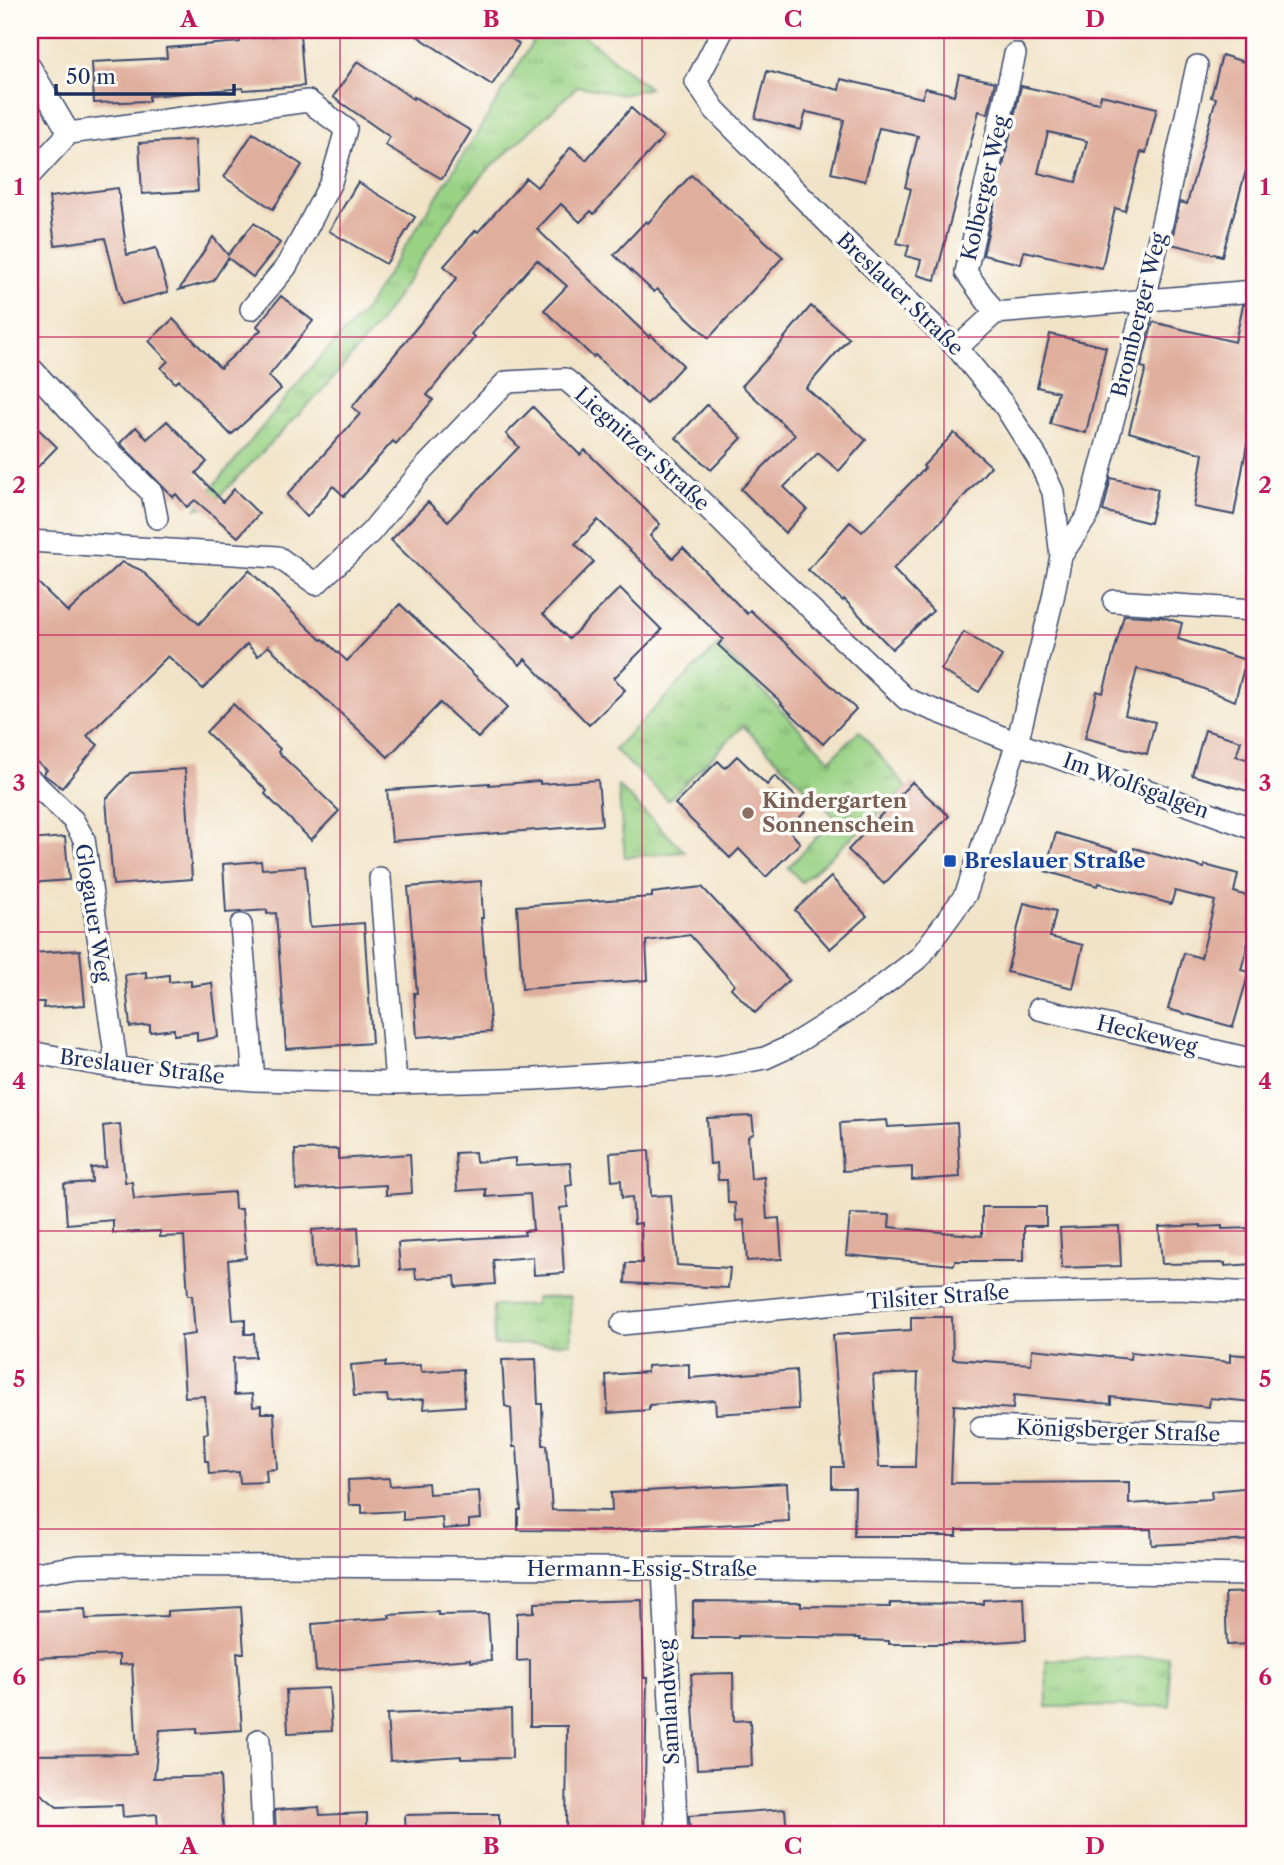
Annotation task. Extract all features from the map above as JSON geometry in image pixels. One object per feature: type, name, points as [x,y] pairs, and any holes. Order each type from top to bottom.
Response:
[{"type":"street","name":"Breslauer Straße","points":[[30,1052],[117,1068],[254,1080],[397,1083],[535,1079],[717,1067],[765,1058],[789,1047],[861,1002],[920,957],[967,894],[1017,743],[1053,598],[1061,556],[1052,492],[1038,459],[1004,405],[957,348],[715,110],[696,82],[723,30]]},
{"type":"street","name":"Kolberger Weg","points":[[995,313],[966,272],[1015,54]]},
{"type":"street","name":"Bromberger Weg","points":[[1061,556],[1088,515],[1145,300],[1197,65]]},
{"type":"street","points":[[30,67],[69,132]]},
{"type":"street","points":[[30,175],[69,132],[308,101],[346,130],[331,182],[304,234],[286,267],[251,309]]},
{"type":"street","points":[[957,348],[995,313],[1254,291]]},
{"type":"street","points":[[30,367],[89,431],[152,493],[157,518]]},
{"type":"street","name":"Liegnitzer Straße","points":[[30,541],[278,557],[316,584],[371,532],[422,470],[506,382],[565,379],[648,448],[773,573],[906,699],[1017,743]]},
{"type":"street","points":[[1114,601],[1254,610]]},
{"type":"street","name":"Im Wolfsgalgen","points":[[1017,743],[1254,829]]},
{"type":"street","name":"Glogauer Weg","points":[[30,779],[72,820],[84,839],[117,1068]]},
{"type":"street","points":[[380,878],[397,1083]]},
{"type":"street","name":"Breslauer Straße","points":[[241,925],[254,1080]]},
{"type":"street","name":"Heckeweg","points":[[1039,1009],[1254,1060]]},
{"type":"street","name":"Tilsiter Straße","points":[[622,1324],[919,1295],[1178,1289],[1254,1293]]},
{"type":"street","name":"Königsberger Straße","points":[[981,1427],[1254,1436]]},
{"type":"street","name":"Hermann-Essig-Straße","points":[[30,1574],[78,1566],[115,1564],[1254,1575]]},
{"type":"street","name":"Samlandweg","points":[[663,1570],[677,1835]]},
{"type":"street","points":[[259,1740],[262,1835]]},
{"type":"green space","points":[[540,30],[577,30],[649,88],[623,95],[578,86],[484,174],[461,201],[375,329],[327,385],[211,505],[195,509],[313,365],[362,314]]},
{"type":"green space","points":[[718,645],[830,760],[859,731],[907,788],[802,882],[788,868],[835,817],[743,726],[668,800],[614,749]]},
{"type":"green space","points":[[618,786],[685,852],[625,857]]},
{"type":"green space","points":[[570,1297],[571,1343],[494,1345],[493,1306],[535,1305],[535,1298]]},
{"type":"green space","points":[[1168,1656],[1170,1706],[1047,1707],[1046,1660]]},
{"type":"building","points":[[408,30],[497,30],[519,44],[492,85]]},
{"type":"building","points":[[300,34],[304,86],[243,88],[149,96],[149,101],[94,103],[92,62],[167,58],[166,48]]},
{"type":"building","points":[[1222,55],[1254,65],[1254,142],[1222,256],[1171,244],[1180,202],[1187,204],[1216,98],[1211,97]]},
{"type":"building","points":[[358,61],[413,99],[414,97],[471,131],[442,179],[385,145],[390,137],[333,97]]},
{"type":"building","points":[[767,71],[839,90],[841,79],[922,98],[925,88],[954,95],[959,74],[995,82],[988,114],[979,111],[935,280],[917,275],[921,260],[906,256],[909,246],[897,243],[911,189],[905,187],[918,136],[879,128],[865,181],[831,173],[844,120],[806,112],[801,130],[755,118]]},
{"type":"building","points":[[1021,86],[1099,103],[1101,95],[1157,108],[1146,153],[1141,152],[1125,211],[1115,208],[1102,268],[1024,251],[1021,264],[983,255]],"holes":[[[1048,132],[1087,141],[1076,182],[1038,173]]]},
{"type":"building","points":[[631,108],[663,137],[594,214],[591,211],[580,222],[561,204],[537,229],[649,337],[651,335],[683,365],[647,404],[544,310],[567,286],[537,260],[471,334],[475,337],[427,395],[433,400],[396,444],[393,441],[344,496],[333,486],[307,517],[287,495],[360,414],[352,407],[457,278],[444,266],[526,178],[537,187],[571,147],[586,160]]},
{"type":"building","points":[[253,133],[302,165],[273,209],[224,177]]},
{"type":"building","points":[[195,140],[198,191],[142,194],[139,143]]},
{"type":"building","points":[[691,175],[783,257],[709,338],[657,289],[654,292],[614,255],[646,221],[648,223]]},
{"type":"building","points":[[358,182],[415,217],[386,264],[329,231]]},
{"type":"building","points":[[118,188],[127,255],[156,248],[168,292],[122,304],[105,238],[55,245],[49,197]]},
{"type":"building","points":[[254,223],[280,243],[253,277],[228,258],[213,281],[179,290],[213,237],[228,255]]},
{"type":"building","points":[[281,296],[313,321],[269,376],[281,389],[231,435],[179,380],[175,383],[161,368],[168,361],[149,341],[173,319],[220,368],[261,330],[257,326]]},
{"type":"building","points":[[1254,304],[1254,434],[1251,445],[1247,444],[1234,515],[1194,507],[1203,454],[1129,432],[1146,368],[1141,367],[1153,322],[1235,342],[1243,305]]},
{"type":"building","points":[[811,306],[849,338],[806,388],[866,440],[839,471],[818,453],[784,487],[807,509],[785,533],[741,489],[795,435],[742,386]]},
{"type":"building","points":[[1050,334],[1106,347],[1086,433],[1050,424],[1058,392],[1037,387]]},
{"type":"building","points":[[707,405],[742,438],[711,470],[676,438]]},
{"type":"building","points":[[533,407],[580,455],[585,450],[660,524],[650,536],[673,558],[683,548],[747,614],[750,610],[856,709],[823,744],[718,645],[723,639],[598,520],[575,544],[594,562],[543,614],[569,639],[620,588],[662,630],[614,678],[625,690],[589,725],[525,659],[520,665],[391,540],[428,502],[448,521],[519,447],[506,434]]},
{"type":"building","points":[[30,421],[57,447],[30,475]]},
{"type":"building","points":[[167,421],[207,462],[196,473],[223,502],[234,489],[259,514],[238,537],[195,500],[187,507],[176,494],[173,497],[120,443],[136,427],[147,439]]},
{"type":"building","points":[[954,433],[991,466],[893,569],[933,611],[892,649],[844,599],[843,601],[808,570],[850,522],[862,532],[925,468],[923,466]]},
{"type":"building","points":[[1111,478],[1158,489],[1150,523],[1103,511]]},
{"type":"building","points":[[122,562],[141,570],[199,624],[249,570],[321,640],[347,661],[400,604],[508,707],[478,738],[440,703],[388,757],[268,646],[258,656],[247,644],[203,689],[168,656],[87,736],[98,745],[62,788],[43,774],[47,770],[30,757],[30,575],[68,612]]},
{"type":"building","points":[[1124,615],[1162,617],[1182,623],[1178,639],[1246,660],[1235,701],[1183,681],[1137,669],[1125,715],[1155,722],[1147,754],[1085,738],[1097,691],[1103,693]]},
{"type":"building","points":[[964,632],[1002,656],[979,692],[941,670]]},
{"type":"building","points":[[233,704],[339,811],[311,840],[265,794],[267,791],[206,732]]},
{"type":"building","points":[[1205,730],[1241,741],[1236,756],[1254,761],[1254,793],[1192,775]]},
{"type":"building","name":"Kindergarten Sonnenschein","points":[[737,756],[767,785],[775,776],[808,809],[788,829],[800,843],[766,877],[739,849],[730,858],[675,804],[718,761],[725,768]]},
{"type":"building","points":[[185,769],[192,879],[113,885],[106,799],[130,773]]},
{"type":"building","points":[[598,780],[602,825],[392,841],[387,790],[489,783],[540,781],[540,784]]},
{"type":"building","points":[[912,782],[949,816],[884,884],[848,850]]},
{"type":"building","points":[[1056,833],[1132,855],[1134,848],[1204,868],[1205,865],[1238,874],[1234,892],[1254,898],[1254,920],[1241,970],[1249,972],[1233,1027],[1168,1009],[1184,953],[1201,958],[1215,901],[1175,891],[1171,904],[1045,871]]},
{"type":"building","points":[[65,837],[69,880],[30,883],[30,840]]},
{"type":"building","points":[[261,861],[262,869],[305,866],[310,927],[364,923],[372,1043],[286,1049],[276,913],[267,914],[267,910],[226,913],[223,864]]},
{"type":"building","points":[[831,877],[867,916],[830,949],[795,910]]},
{"type":"building","points":[[481,881],[481,918],[491,1032],[417,1037],[414,993],[417,993],[408,887]]},
{"type":"building","points":[[702,887],[789,980],[755,1013],[731,988],[734,984],[690,935],[646,941],[648,980],[522,989],[517,906],[652,897],[652,893]]},
{"type":"building","points":[[1024,903],[1056,911],[1050,937],[1083,945],[1073,988],[1007,972]]},
{"type":"building","points":[[80,950],[85,1005],[43,1008],[44,1002],[30,1002],[30,953]]},
{"type":"building","points":[[146,972],[146,978],[169,975],[169,982],[191,980],[191,986],[212,983],[218,1037],[197,1041],[197,1032],[174,1035],[174,1029],[150,1032],[150,1025],[130,1027],[125,975]]},
{"type":"building","points":[[752,1116],[754,1133],[748,1137],[751,1179],[764,1177],[767,1219],[779,1218],[782,1259],[747,1261],[744,1220],[736,1221],[735,1203],[728,1203],[727,1180],[718,1180],[717,1163],[710,1164],[707,1118]]},
{"type":"building","points":[[887,1120],[888,1127],[957,1123],[960,1177],[912,1180],[912,1167],[843,1171],[840,1123]]},
{"type":"building","points":[[120,1124],[125,1182],[132,1182],[134,1199],[234,1192],[235,1209],[242,1209],[246,1258],[228,1260],[233,1320],[245,1319],[245,1334],[254,1334],[255,1357],[233,1358],[234,1395],[252,1394],[253,1407],[261,1406],[261,1413],[274,1413],[277,1469],[266,1470],[267,1482],[240,1483],[239,1472],[209,1474],[208,1461],[205,1461],[204,1434],[208,1433],[205,1396],[185,1397],[181,1336],[195,1334],[192,1295],[188,1295],[184,1236],[160,1237],[160,1231],[113,1233],[113,1220],[67,1224],[64,1184],[92,1182],[91,1168],[106,1167],[103,1126]]},
{"type":"building","points":[[338,1149],[338,1159],[410,1154],[412,1193],[386,1195],[386,1185],[296,1190],[295,1150]]},
{"type":"building","points":[[649,1150],[651,1196],[671,1195],[677,1265],[730,1268],[728,1288],[625,1283],[626,1263],[642,1263],[641,1223],[634,1224],[632,1197],[622,1198],[621,1180],[612,1181],[610,1153]]},
{"type":"building","points":[[475,1152],[476,1162],[515,1158],[515,1166],[570,1163],[572,1185],[566,1186],[568,1207],[560,1208],[564,1273],[534,1275],[533,1257],[493,1260],[495,1284],[456,1287],[455,1276],[416,1279],[415,1269],[400,1270],[398,1243],[525,1235],[524,1231],[533,1230],[530,1194],[486,1197],[486,1189],[457,1191],[455,1153]]},
{"type":"building","points":[[982,1207],[1046,1207],[1046,1226],[1024,1226],[1024,1261],[955,1261],[954,1265],[846,1255],[850,1214],[890,1215],[889,1227],[982,1236]]},
{"type":"building","points":[[1119,1226],[1121,1266],[1062,1268],[1060,1228]]},
{"type":"building","points":[[1222,1226],[1222,1229],[1254,1228],[1254,1264],[1162,1264],[1159,1227]]},
{"type":"building","points":[[358,1227],[360,1265],[314,1268],[312,1230]]},
{"type":"building","points":[[911,1317],[952,1317],[953,1359],[1031,1364],[1032,1349],[1130,1359],[1131,1352],[1230,1362],[1230,1354],[1254,1356],[1254,1402],[1210,1398],[1209,1407],[1111,1397],[1111,1404],[1014,1395],[1013,1409],[954,1405],[951,1483],[1129,1482],[1129,1504],[1212,1499],[1211,1491],[1254,1487],[1254,1540],[1152,1545],[1151,1529],[957,1530],[957,1536],[854,1536],[855,1488],[832,1488],[832,1467],[843,1467],[833,1335],[911,1330]],"holes":[[[918,1373],[915,1467],[879,1467],[873,1375]]]},
{"type":"building","points":[[536,1359],[538,1404],[542,1404],[543,1445],[547,1445],[552,1510],[612,1511],[611,1493],[787,1483],[789,1521],[611,1531],[518,1530],[518,1510],[521,1510],[517,1447],[513,1447],[511,1408],[505,1406],[502,1360]]},
{"type":"building","points":[[386,1362],[385,1367],[420,1365],[421,1372],[463,1369],[465,1406],[423,1409],[424,1399],[388,1402],[387,1395],[354,1396],[351,1365]]},
{"type":"building","points":[[689,1364],[689,1378],[796,1370],[798,1409],[716,1414],[715,1400],[649,1405],[649,1410],[608,1413],[606,1375],[647,1372],[647,1366]]},
{"type":"building","points":[[389,1478],[390,1486],[428,1483],[429,1494],[479,1491],[481,1519],[469,1520],[469,1527],[443,1529],[442,1517],[403,1520],[403,1511],[362,1513],[362,1505],[349,1505],[348,1480]]},
{"type":"building","points":[[1254,1592],[1254,1644],[1227,1645],[1225,1593]]},
{"type":"building","points":[[1024,1598],[1026,1640],[964,1644],[889,1644],[889,1641],[860,1638],[693,1638],[693,1601],[801,1602],[801,1606],[890,1607],[890,1603],[983,1604],[983,1600]]},
{"type":"building","points":[[642,1600],[644,1678],[647,1678],[644,1835],[566,1835],[567,1726],[530,1726],[530,1660],[517,1661],[517,1613],[534,1612],[534,1603]]},
{"type":"building","points":[[241,1607],[244,1653],[237,1653],[242,1730],[197,1733],[197,1728],[160,1730],[154,1778],[220,1776],[223,1828],[158,1831],[157,1814],[123,1817],[122,1805],[57,1807],[30,1785],[30,1755],[137,1754],[132,1664],[119,1665],[119,1655],[30,1658],[30,1611],[85,1609],[86,1619],[167,1616],[167,1611]]},
{"type":"building","points":[[438,1612],[438,1615],[488,1614],[491,1661],[470,1662],[470,1659],[316,1671],[312,1624]]},
{"type":"building","points":[[733,1673],[734,1721],[750,1720],[752,1766],[697,1769],[691,1674]]},
{"type":"building","points":[[329,1688],[332,1731],[288,1733],[286,1690]]},
{"type":"building","points":[[511,1709],[512,1758],[461,1759],[461,1756],[390,1761],[387,1714]]},
{"type":"building","points":[[319,1807],[320,1815],[367,1813],[367,1835],[276,1835],[275,1810]]},
{"type":"building","points":[[785,1809],[787,1835],[690,1835],[689,1816]]},
{"type":"building","points":[[499,1814],[499,1835],[406,1835],[405,1815]]},
{"type":"place","name":"Kindergarten Sonnenschein","points":[[748,813]]},
{"type":"place","name":"Breslauer Straße","points":[[950,861]]}]
